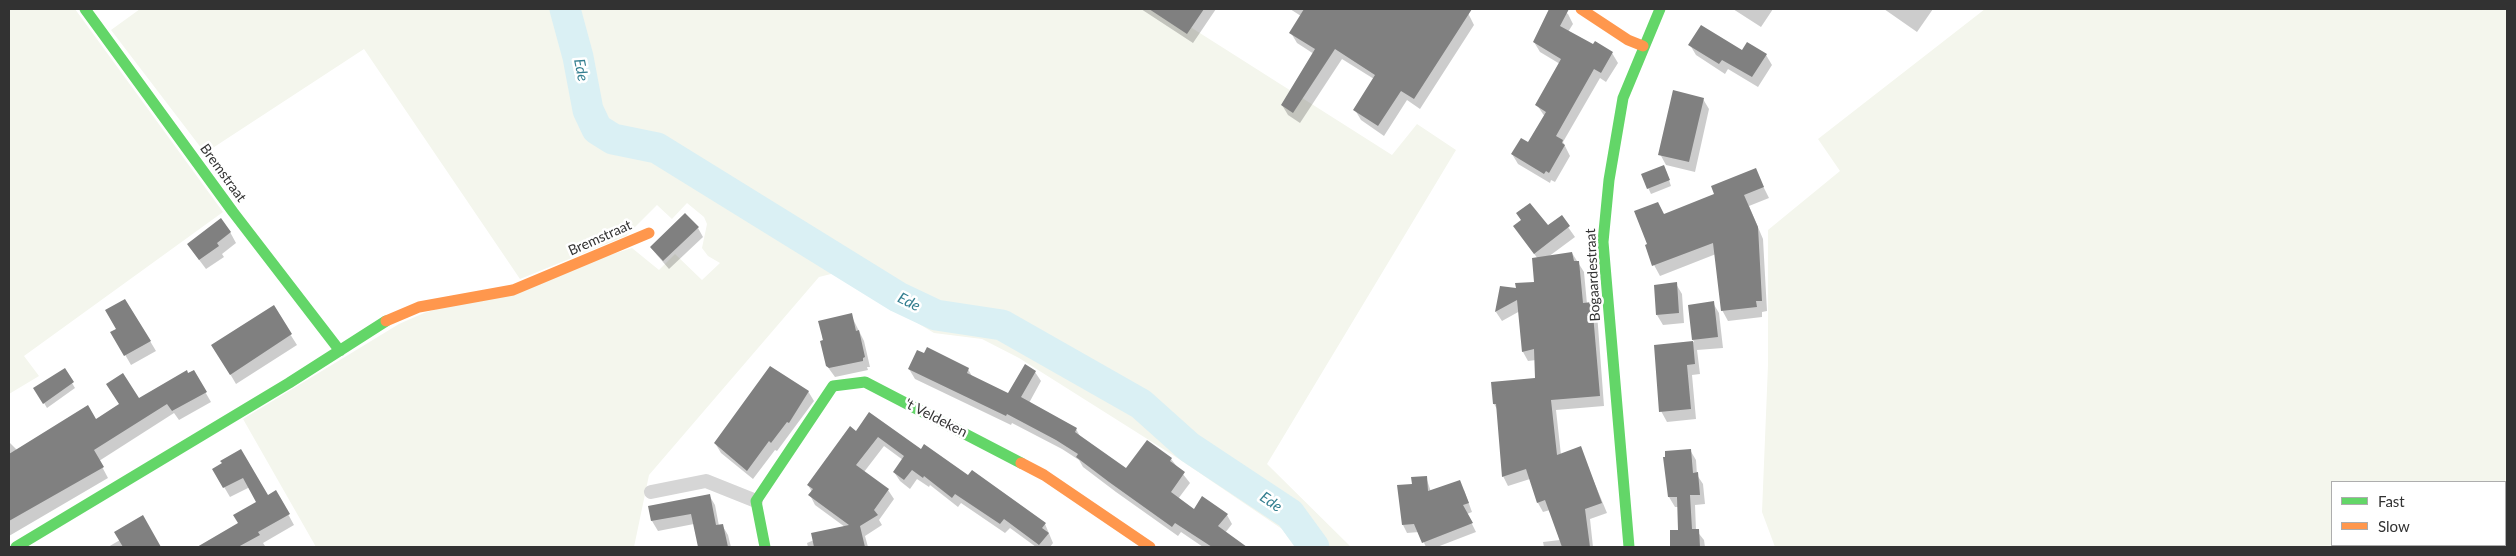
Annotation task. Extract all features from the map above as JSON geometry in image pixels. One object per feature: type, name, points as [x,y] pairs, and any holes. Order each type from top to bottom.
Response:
[{"type":"street","name":"Bremstraat","points":[[85,9],[233,212],[340,351]]},
{"type":"street","points":[[1581,9],[1628,40],[1643,46]]},
{"type":"street","name":"Bogaardestraat","points":[[1629,547],[1603,242],[1609,180],[1623,98],[1660,9]]},
{"type":"street","name":"Bremstraat","points":[[16,547],[390,319],[419,307],[513,290],[649,233]]},
{"type":"street","name":"'t Veldeken","points":[[756,501],[833,386],[865,382],[1044,475],[1150,547]]},
{"type":"street","points":[[651,492],[706,481],[756,501],[765,547]]},
{"type":"shaded area","points":[[9,9],[75,9],[223,212],[24,356],[39,376],[9,394]]},
{"type":"shaded area","points":[[140,9],[554,9],[579,114],[589,135],[607,145],[637,151],[682,168],[769,222],[779,209],[701,162],[618,128],[604,119],[594,102],[586,50],[573,9],[1162,9],[1392,155],[1417,124],[1456,150],[1267,464],[1351,547],[1295,547],[1282,529],[1179,459],[1019,358],[982,339],[934,333],[835,273],[819,277],[649,475],[634,547],[316,547],[243,419],[399,324],[424,313],[632,248],[659,270],[675,254],[702,280],[720,263],[708,256],[702,248],[707,224],[704,217],[687,203],[672,219],[657,205],[626,236],[520,279],[364,49],[205,153],[111,30]]},
{"type":"shaded area","points":[[1985,9],[2507,9],[2507,521],[2506,481],[2331,481],[2331,546],[2462,546],[1775,547],[1762,512],[1768,365],[1768,230],[1840,171],[1818,139]]},
{"type":"building","points":[[1149,9],[1204,9],[1187,34]]},
{"type":"building","points":[[1304,9],[1472,9],[1414,99],[1401,91],[1378,126],[1353,110],[1375,75],[1335,49],[1293,113],[1281,105],[1315,49],[1289,33]]},
{"type":"building","points":[[1549,9],[1569,9],[1560,26],[1593,44],[1595,41],[1613,52],[1601,73],[1594,69],[1556,136],[1563,140],[1562,143],[1565,145],[1549,173],[1546,171],[1544,174],[1511,154],[1521,138],[1528,142],[1546,112],[1535,105],[1561,59],[1533,42]]},
{"type":"building","points":[[1701,25],[1742,50],[1747,42],[1767,54],[1752,77],[1722,60],[1719,64],[1688,45]]},
{"type":"building","points":[[1673,90],[1704,98],[1689,162],[1658,155]]},
{"type":"building","points":[[1664,165],[1670,180],[1647,189],[1641,174]]},
{"type":"building","points":[[1756,168],[1764,187],[1744,195],[1758,227],[1762,301],[1756,301],[1757,307],[1721,311],[1713,243],[1652,266],[1645,245],[1647,244],[1634,211],[1658,202],[1664,214],[1714,194],[1711,186]]},
{"type":"building","points":[[1530,203],[1548,225],[1562,215],[1570,226],[1534,254],[1513,226],[1521,220],[1516,213]]},
{"type":"building","points":[[685,213],[699,227],[663,261],[650,247]]},
{"type":"building","points":[[221,218],[231,232],[217,243],[219,246],[199,260],[187,244]]},
{"type":"building","points":[[1572,252],[1574,261],[1579,261],[1583,303],[1592,302],[1600,396],[1551,400],[1557,455],[1581,446],[1602,503],[1585,509],[1590,547],[1562,547],[1545,500],[1537,503],[1526,469],[1502,477],[1496,404],[1493,404],[1491,382],[1535,378],[1534,349],[1522,352],[1517,300],[1495,312],[1500,286],[1516,288],[1515,283],[1534,282],[1532,258]]},
{"type":"building","points":[[1677,282],[1679,313],[1656,315],[1654,285]]},
{"type":"building","points":[[125,299],[151,341],[124,356],[110,332],[116,329],[105,310]]},
{"type":"building","points":[[1714,301],[1718,337],[1692,340],[1688,305]]},
{"type":"building","points":[[274,305],[292,334],[230,375],[211,345]]},
{"type":"building","points":[[852,313],[856,331],[859,330],[865,357],[863,361],[829,368],[826,366],[820,341],[823,340],[818,321]]},
{"type":"building","points":[[1693,341],[1695,364],[1687,365],[1691,409],[1659,412],[1654,345]]},
{"type":"building","points":[[927,347],[969,368],[967,373],[1008,393],[1025,364],[1036,371],[1021,397],[1077,428],[1075,432],[1126,468],[1147,440],[1172,458],[1170,461],[1185,472],[1171,492],[1194,509],[1202,496],[1228,514],[1218,526],[1247,547],[1212,547],[1175,523],[1172,527],[1076,457],[1078,454],[1056,440],[1007,414],[1006,416],[908,369],[917,350],[924,353]]},
{"type":"building","points":[[770,366],[809,391],[789,423],[787,422],[771,443],[769,441],[747,471],[714,443]]},
{"type":"building","points":[[65,368],[74,382],[43,404],[33,388]]},
{"type":"building","points":[[187,370],[188,373],[194,370],[207,392],[172,411],[167,404],[94,450],[104,467],[9,521],[9,454],[88,405],[96,419],[119,404],[106,384],[123,373],[139,398]]},
{"type":"building","points":[[869,412],[921,449],[924,444],[968,475],[972,470],[1046,523],[1042,528],[1049,533],[1039,545],[1004,519],[1000,524],[955,494],[952,498],[924,476],[923,478],[912,470],[904,480],[893,472],[904,456],[878,437],[856,465],[889,489],[874,510],[878,515],[860,526],[865,547],[814,547],[811,533],[849,525],[808,495],[813,489],[807,485],[850,426],[856,431]]},
{"type":"building","points":[[241,449],[268,495],[276,490],[290,514],[258,532],[260,535],[238,547],[197,547],[238,523],[233,515],[256,502],[243,478],[223,488],[212,469],[222,463],[220,461]]},
{"type":"building","points":[[1691,449],[1693,473],[1698,472],[1700,495],[1690,495],[1692,529],[1699,529],[1700,547],[1670,547],[1670,530],[1678,530],[1677,497],[1668,497],[1663,457],[1665,457],[1665,451]]},
{"type":"building","points":[[1427,476],[1428,491],[1460,480],[1469,503],[1463,505],[1473,523],[1422,543],[1414,524],[1402,525],[1397,485],[1412,484],[1411,477]]},
{"type":"building","points":[[710,494],[716,525],[723,524],[728,547],[698,547],[691,514],[651,521],[648,506]]},
{"type":"building","points":[[143,515],[161,547],[123,547],[114,532]]},
{"type":"waterway","name":"Ede","points":[[565,9],[578,57],[588,110],[597,129],[613,139],[657,148],[898,297],[936,315],[1002,325],[1141,404],[1189,447],[1290,514],[1314,547]]},
{"type":"traffic: fast","points":[[85,9],[233,212],[340,351]]},
{"type":"traffic: fast","points":[[1629,547],[1603,242],[1609,180],[1623,98],[1660,9]]},
{"type":"traffic: fast","points":[[16,547],[289,383],[386,321]]},
{"type":"traffic: fast","points":[[765,547],[756,501],[833,386],[865,382],[1021,463]]},
{"type":"traffic: slow","points":[[1581,9],[1628,40],[1643,46]]},
{"type":"traffic: slow","points":[[386,321],[419,307],[513,290],[649,233]]},
{"type":"traffic: slow","points":[[1021,463],[1044,475],[1150,547]]}]
